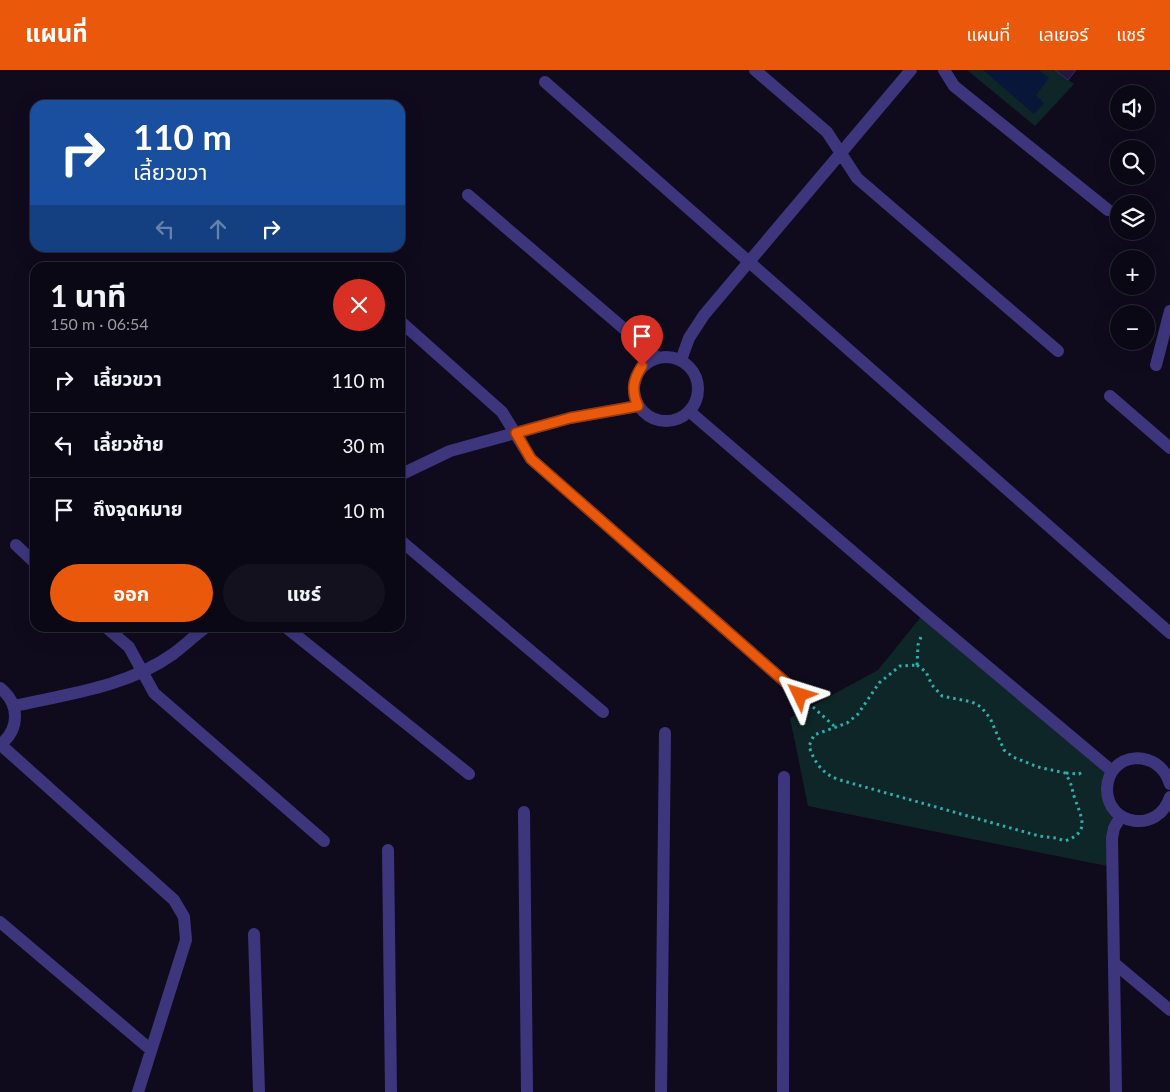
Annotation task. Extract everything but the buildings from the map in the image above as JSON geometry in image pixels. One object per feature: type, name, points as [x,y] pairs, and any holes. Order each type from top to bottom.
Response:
[{"type":"street","points":[[754,70],[827,132],[857,178],[1058,351]]},
{"type":"street","points":[[681,360],[689,338],[704,316],[912,70]]},
{"type":"street","points":[[944,70],[954,86],[1108,210]]},
{"type":"street","points":[[545,82],[1170,633]]},
{"type":"street","points":[[468,195],[657,357]]},
{"type":"street","points":[[1156,365],[1170,311]]},
{"type":"street","points":[[405,325],[502,412],[531,459],[800,695]]},
{"type":"street","points":[[671,356],[681,360],[690,367],[696,376],[698,386],[697,398],[689,411],[675,420],[664,422],[654,420],[644,414],[633,396],[633,385],[636,375],[642,366],[657,357],[671,356]]},
{"type":"street","points":[[1110,396],[1170,448]]},
{"type":"street","points":[[405,472],[450,452],[516,433],[570,418],[638,406]]},
{"type":"street","points":[[689,411],[929,617],[1112,770]]},
{"type":"street","points":[[405,544],[603,712]]},
{"type":"street","points":[[16,545],[30,558]]},
{"type":"street","points":[[112,632],[129,647],[154,693],[324,841]]},
{"type":"street","points":[[14,706],[102,687],[142,671],[172,655],[200,632]]},
{"type":"street","points":[[292,632],[469,774]]},
{"type":"street","points":[[0,688],[14,706],[16,716],[14,727],[9,737],[0,745],[174,900],[184,917],[186,940],[138,1092]]},
{"type":"street","points":[[661,1092],[666,733]]},
{"type":"street","points":[[1169,779],[1162,767],[1153,761],[1142,758],[1127,761],[1112,770],[1107,790],[1113,808],[1120,816],[1140,822],[1166,816],[1165,808],[1170,797]]},
{"type":"street","points":[[782,1092],[784,777]]},
{"type":"street","points":[[524,812],[527,1092]]},
{"type":"street","points":[[1116,1092],[1112,838],[1114,828],[1120,816]]},
{"type":"street","points":[[388,850],[391,1092]]},
{"type":"street","points":[[0,922],[151,1050]]},
{"type":"street","points":[[254,934],[259,1092]]},
{"type":"street","points":[[1114,963],[1170,1010]]},
{"type":"path","points":[[918,665],[918,645],[929,617]]},
{"type":"path","points":[[918,665],[926,672],[932,685],[942,696],[972,702],[981,707],[990,718],[1004,750],[1013,757],[1038,767],[1065,773],[1073,787],[1074,797],[1082,819],[1081,830],[1075,837],[1065,841],[1038,836],[830,777],[814,760],[809,746],[814,735],[834,726],[846,723],[858,714],[880,683],[900,666],[918,665]]},
{"type":"path","points":[[800,695],[834,726]]},
{"type":"green space","points":[[967,70],[1055,70],[1074,84],[1035,126]]},
{"type":"green space","points":[[924,613],[1112,771],[1112,867],[808,806],[790,718],[878,670]]},
{"type":"water","points":[[983,70],[1039,70],[1049,78],[1036,95],[1044,103],[1034,114]]},
{"type":"route","points":[[642,366],[636,375],[633,385],[633,396],[638,406],[570,418],[516,433],[531,459],[800,695]]}]
